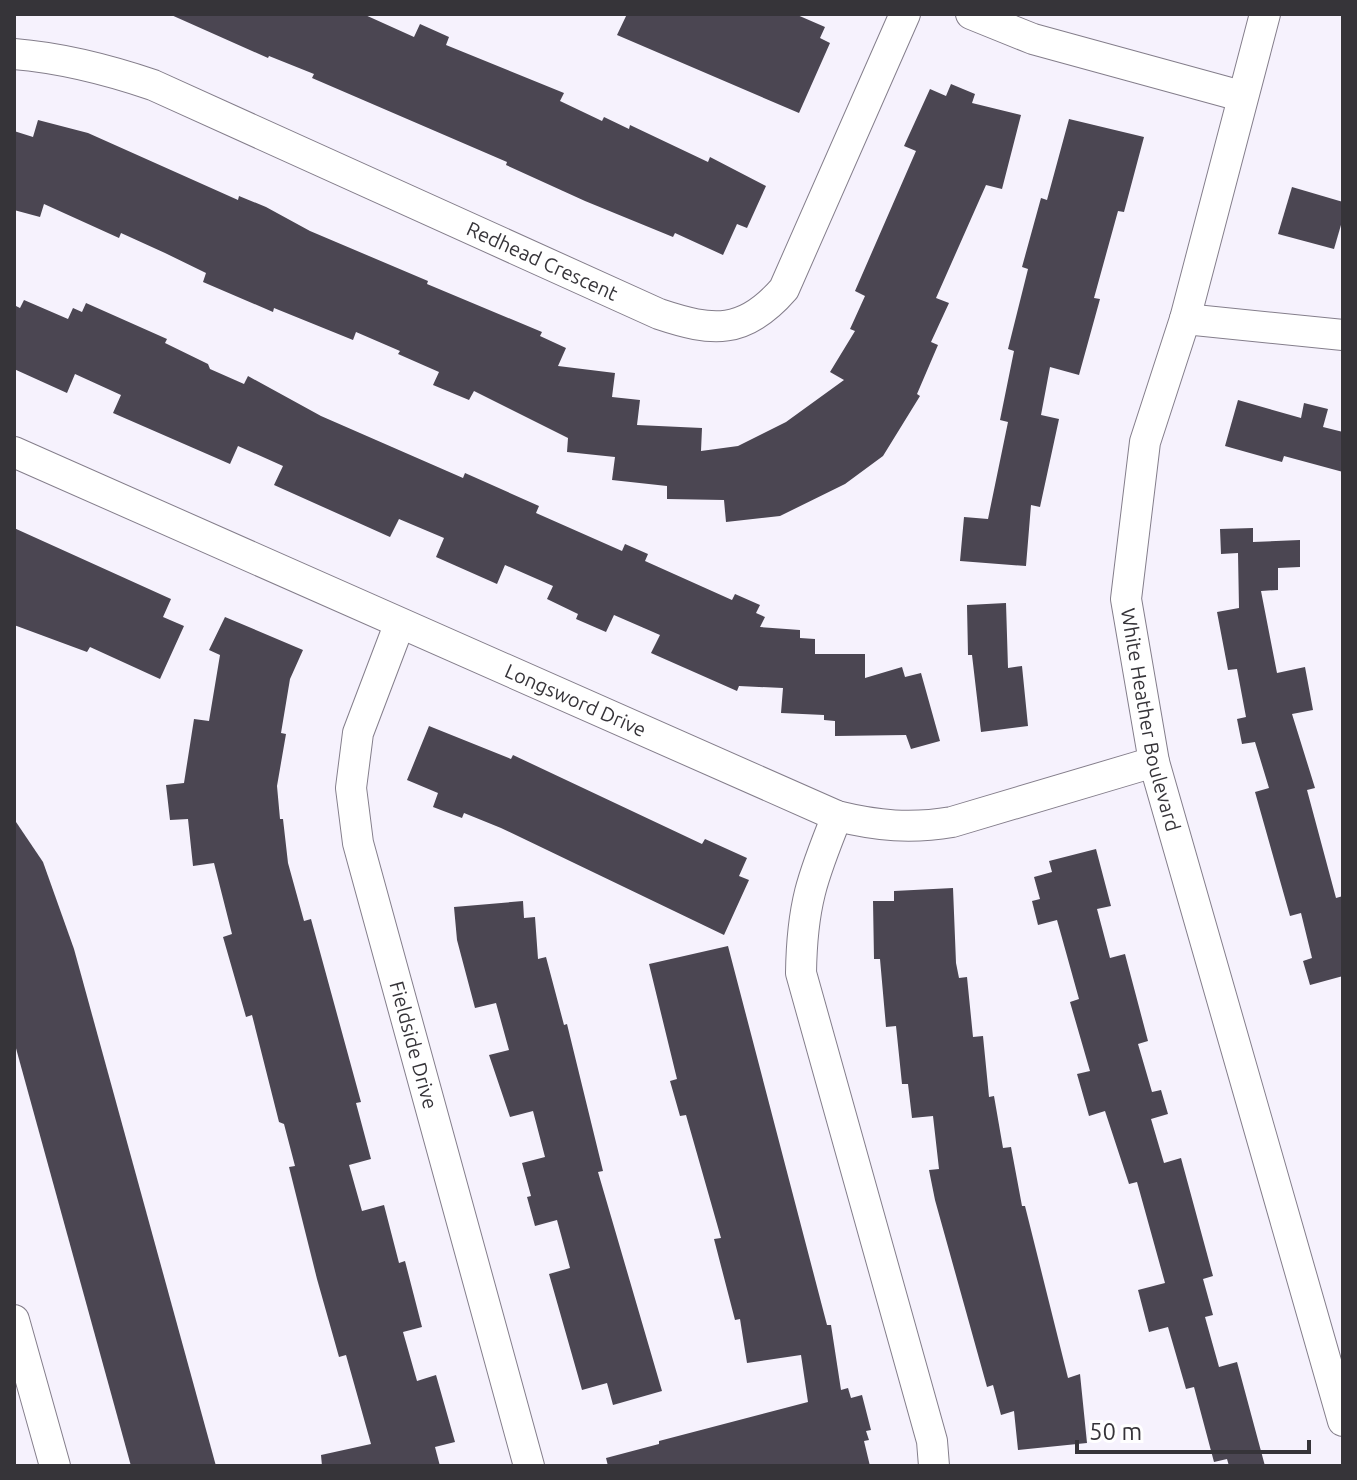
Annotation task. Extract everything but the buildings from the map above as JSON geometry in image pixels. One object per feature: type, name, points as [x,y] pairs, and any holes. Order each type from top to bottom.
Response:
[{"type":"street","name":"Redhead Crescent","points":[[14,54],[52,57],[102,67],[153,85],[659,314],[700,328],[737,325],[764,312],[784,289],[905,14]]},
{"type":"street","points":[[971,14],[1033,39],[1241,96]]},
{"type":"street","name":"White Heather Boulevard","points":[[1265,14],[1241,96],[1185,319],[1145,442],[1126,599],[1154,762],[1338,1383],[1343,1421]]},
{"type":"street","points":[[1185,319],[1343,335]]},
{"type":"street","name":"Longsword Drive","points":[[14,452],[399,625],[837,816],[898,828],[939,824],[1154,762]]},
{"type":"street","name":"Fieldside Drive","points":[[399,625],[358,733],[351,788],[358,843],[529,1466]]},
{"type":"street","points":[[837,816],[808,888],[801,921],[801,973],[932,1441],[934,1466]]},
{"type":"street","points":[[14,1320],[23,1389],[55,1466]]}]
